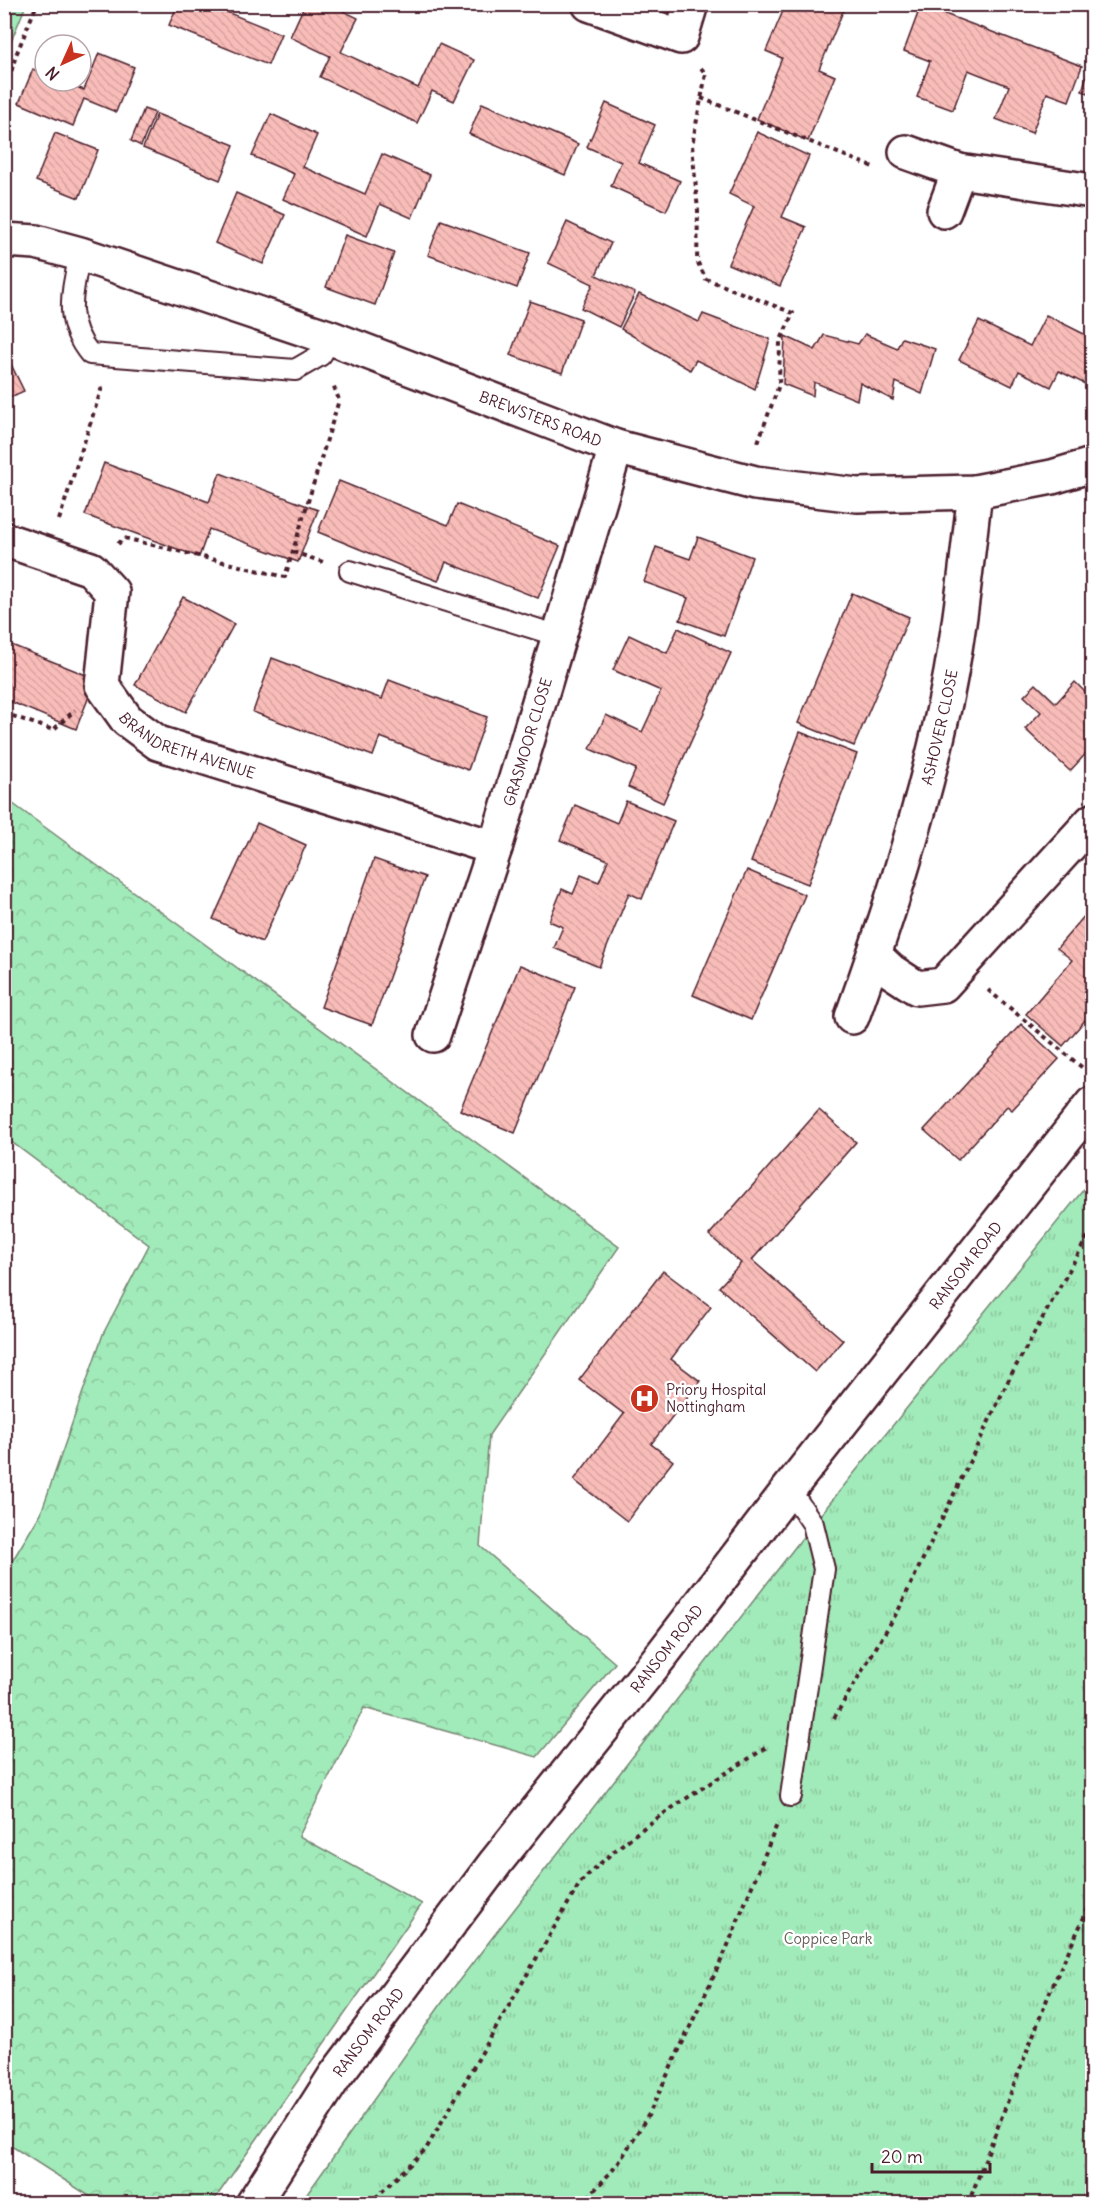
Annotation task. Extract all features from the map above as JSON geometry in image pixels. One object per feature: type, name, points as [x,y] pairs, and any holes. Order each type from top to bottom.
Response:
[{"type":"street","points":[[589,4],[681,37],[691,4]]},
{"type":"street","points":[[906,152],[959,171],[1092,191]]},
{"type":"street","points":[[944,211],[959,171]]},
{"type":"street","name":"BREWSTERS ROAD","points":[[4,240],[36,242],[80,254],[326,346],[616,447],[744,480],[857,495],[975,492],[1052,477],[1092,465]]},
{"type":"street","name":"GRASMOOR CLOSE","points":[[433,1035],[495,848],[616,447]]},
{"type":"street","name":"ASHOVER CLOSE","points":[[852,1017],[874,955],[942,716],[957,632],[975,492]]},
{"type":"street","points":[[6,540],[91,569],[112,592],[102,685]]},
{"type":"street","name":"BRANDRETH AVENUE","points":[[102,685],[127,720],[158,743],[495,848]]},
{"type":"street","points":[[874,955],[891,971],[917,988],[943,985],[1092,821]]},
{"type":"street","name":"RANSOM ROAD","points":[[253,2204],[342,2067],[496,1862],[664,1652],[789,1489],[1092,1104]]},
{"type":"lane","points":[[80,254],[70,304],[78,339],[90,354],[295,370],[326,346]]},
{"type":"lane","points":[[350,571],[559,636]]},
{"type":"lane","points":[[789,1489],[813,1524],[825,1569],[791,1796]]},
{"type":"path","points":[[4,97],[16,55],[37,4]]},
{"type":"path","points":[[681,37],[705,74],[693,145],[698,211],[697,261],[706,279],[793,313],[780,342],[779,385],[744,480]]},
{"type":"path","points":[[701,98],[891,175],[906,152]]},
{"type":"path","points":[[91,569],[124,538],[285,578],[339,400],[326,346]]},
{"type":"path","points":[[68,495],[104,380]]},
{"type":"path","points":[[293,552],[313,559]]},
{"type":"path","points":[[4,713],[53,730],[102,685]]},
{"type":"path","points":[[959,967],[1092,1075]]},
{"type":"path","points":[[830,1727],[899,1609],[1011,1375],[1092,1229]]},
{"type":"path","points":[[369,2204],[426,2149],[580,1883],[609,1854],[663,1815],[801,1726]]},
{"type":"path","points":[[582,2204],[618,2164],[649,2114],[726,1950],[770,1839],[791,1796]]},
{"type":"path","points":[[968,2204],[1051,1989],[1092,1900]]},
{"type":"green space","points":[[4,5],[26,5],[5,56]]},
{"type":"green space","points":[[5,798],[619,1247],[489,1435],[480,1546],[615,1663],[537,1757],[364,1708],[299,1836],[422,1904],[212,2203],[100,2203],[10,2145],[5,2152],[5,1573],[41,1513],[103,1334],[149,1245],[5,1137]]},
{"type":"green space","name":"Coppice Park","points":[[1092,1179],[1092,2181],[1079,2203],[300,2204],[444,2000],[813,1524]]},
{"type":"green space","points":[[1092,2181],[1092,2203],[1079,2203]]},
{"type":"building","points":[[107,4],[125,4],[122,11]]},
{"type":"building","points":[[178,4],[207,4],[281,34],[268,65],[169,25]]},
{"type":"building","points":[[305,4],[329,4],[358,18],[341,52],[418,88],[439,44],[474,60],[454,101],[432,91],[417,123],[320,77],[330,56],[290,37]]},
{"type":"building","points":[[786,4],[833,4],[844,9],[819,69],[835,76],[808,141],[757,119],[782,58],[766,51]]},
{"type":"building","points":[[921,5],[1082,66],[1069,101],[1047,93],[1032,133],[996,119],[1009,86],[968,70],[953,110],[917,97],[930,61],[904,51]]},
{"type":"building","points":[[99,53],[134,67],[116,112],[84,99],[73,126],[19,103],[33,69],[33,93],[93,93],[93,68]]},
{"type":"building","points":[[1092,58],[1092,94],[1082,91]]},
{"type":"building","points":[[482,103],[578,144],[565,175],[469,134]]},
{"type":"building","points":[[606,103],[655,125],[639,163],[680,181],[666,211],[611,186],[621,162],[587,147]]},
{"type":"building","points":[[144,109],[155,113],[141,146],[131,141]]},
{"type":"building","points":[[157,114],[234,145],[220,180],[143,148]]},
{"type":"building","points":[[271,114],[317,135],[303,167],[365,194],[382,154],[430,175],[412,218],[380,204],[367,236],[283,199],[294,174],[252,156]]},
{"type":"building","points":[[757,132],[809,156],[782,217],[806,227],[780,286],[728,264],[754,206],[729,194]]},
{"type":"building","points":[[55,133],[98,150],[79,198],[36,181]]},
{"type":"building","points":[[236,193],[285,215],[263,264],[215,243]]},
{"type":"building","points":[[441,220],[530,253],[517,288],[428,255]]},
{"type":"building","points":[[567,222],[611,243],[596,275],[635,293],[619,327],[581,308],[593,284],[548,263]]},
{"type":"building","points":[[345,235],[394,253],[375,305],[326,287]]},
{"type":"building","points":[[639,294],[699,322],[703,314],[770,339],[755,389],[696,360],[690,370],[621,329]]},
{"type":"building","points":[[530,301],[581,319],[562,373],[510,355]]},
{"type":"building","points":[[1046,315],[1092,338],[1092,379],[1089,386],[1059,371],[1051,387],[1019,371],[1012,386],[959,360],[979,321],[1030,346]]},
{"type":"building","points":[[865,334],[897,348],[902,338],[935,349],[922,394],[896,382],[893,400],[860,383],[857,400],[814,382],[813,396],[783,384],[785,336],[815,350],[824,335],[858,344]]},
{"type":"building","points":[[4,350],[24,391],[4,400]]},
{"type":"building","points":[[104,463],[209,502],[220,473],[318,510],[298,562],[209,529],[199,557],[85,515]]},
{"type":"building","points":[[339,481],[448,525],[457,504],[560,546],[538,598],[446,562],[438,581],[318,532]]},
{"type":"building","points":[[698,537],[752,557],[724,636],[680,620],[688,598],[644,582],[656,547],[690,559]]},
{"type":"building","points":[[852,593],[909,617],[854,746],[798,723]]},
{"type":"building","points":[[183,597],[234,624],[186,712],[135,685]]},
{"type":"building","points":[[678,628],[731,653],[663,803],[628,787],[636,769],[590,749],[606,715],[642,732],[661,691],[613,670],[629,635],[667,653]]},
{"type":"building","points":[[4,642],[96,679],[76,729],[4,699]]},
{"type":"building","points":[[272,658],[382,699],[389,680],[487,717],[468,770],[380,737],[373,756],[253,712]]},
{"type":"building","points":[[1075,682],[1092,699],[1092,747],[1070,771],[1025,729],[1041,712],[1024,696],[1036,684],[1056,703]]},
{"type":"building","points":[[800,732],[857,754],[808,884],[751,862]]},
{"type":"building","points":[[626,801],[674,821],[642,899],[629,893],[599,967],[554,948],[563,927],[549,921],[562,889],[573,894],[581,875],[599,882],[608,860],[560,840],[575,805],[617,823]]},
{"type":"building","points":[[257,823],[306,845],[262,942],[213,919]]},
{"type":"building","points":[[374,859],[425,877],[372,1025],[321,1007]]},
{"type":"building","points":[[747,870],[805,895],[751,1020],[693,995]]},
{"type":"building","points":[[1092,907],[1092,1012],[1063,1046],[1026,1014],[1072,960],[1057,948]]},
{"type":"building","points":[[520,965],[575,987],[515,1133],[460,1110]]},
{"type":"building","points":[[1021,1024],[1059,1059],[1012,1110],[1007,1106],[958,1160],[924,1130]]},
{"type":"building","points":[[819,1110],[856,1142],[752,1260],[843,1340],[815,1372],[719,1287],[741,1263],[709,1235]]},
{"type":"building","name":"Priory Hospital Nottingham","points":[[663,1271],[711,1307],[671,1359],[700,1381],[651,1444],[673,1461],[627,1521],[574,1480],[624,1414],[579,1380]]},
{"type":"place","name":"Priory Hospital Nottingham","points":[[645,1398]]}]
